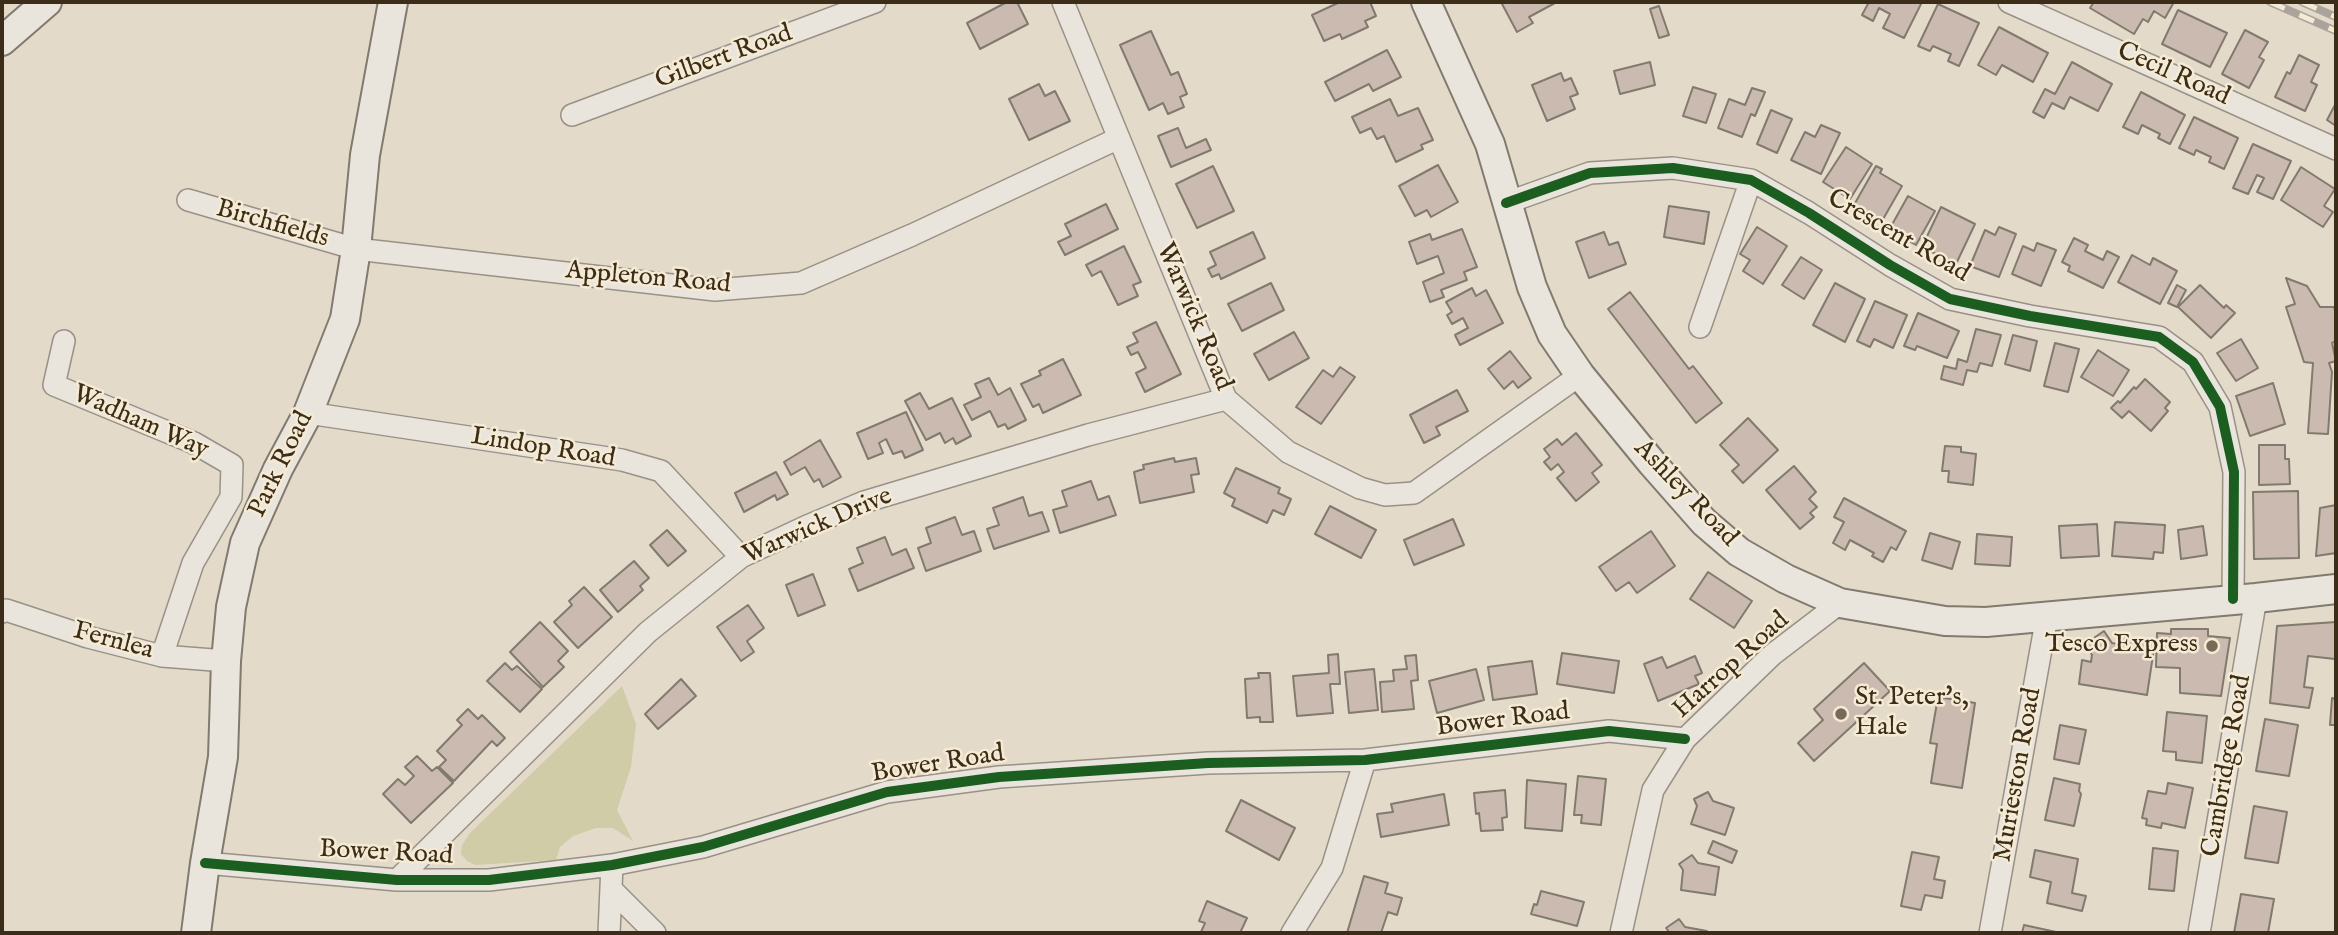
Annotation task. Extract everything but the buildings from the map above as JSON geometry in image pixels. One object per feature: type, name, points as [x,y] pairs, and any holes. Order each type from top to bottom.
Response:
[{"type":"main road","points":[[2,41],[47,2]]},
{"type":"main road","name":"Park Road","points":[[197,933],[205,863],[223,757],[226,661],[231,607],[245,542],[278,469],[308,413],[345,319],[356,249],[365,155],[393,2]]},
{"type":"main road","name":"Ashley Road","points":[[1426,2],[1490,144],[1532,287],[1552,334],[1580,375],[1652,463],[1713,530],[1739,552],[1840,603],[1945,621],[1986,622],[2336,589]]},
{"type":"street","name":"Gilbert Road","points":[[572,115],[875,2]]},
{"type":"street","name":"Warwick Road","points":[[1063,2],[1226,399],[1289,452],[1360,488],[1385,495],[1414,493],[1580,375]]},
{"type":"street","name":"Cecil Road","points":[[2009,2],[2336,149]]},
{"type":"street","name":"Appleton Road","points":[[356,249],[715,290],[802,284],[1119,138]]},
{"type":"street","name":"Crescent Road","points":[[1506,204],[1590,173],[1673,168],[1751,180],[1950,299],[2030,316],[2159,337],[2193,362],[2220,407],[2234,472],[2245,599]]},
{"type":"street","points":[[1700,327],[1751,180]]},
{"type":"street","name":"Birchfields","points":[[188,200],[356,249]]},
{"type":"street","name":"Wadham Way","points":[[64,341],[54,386],[194,443],[232,465],[231,497],[192,564],[162,656]]},
{"type":"street","name":"Warwick Drive","points":[[397,880],[649,632],[741,557],[864,502],[1088,435],[1226,399]]},
{"type":"street","name":"Lindop Road","points":[[308,413],[622,460],[661,471],[741,557]]},
{"type":"street","name":"Cambridge Road","points":[[2200,933],[2245,599]]},
{"type":"street","name":"Harrop Road","points":[[1621,933],[1653,790],[1685,740],[1772,655],[1840,603]]},
{"type":"street","name":"Fernlea","points":[[2,612],[6,610],[88,637],[162,656],[226,661]]},
{"type":"street","name":"Murieston Road","points":[[1990,933],[2047,616]]},
{"type":"street","name":"Bower Road","points":[[205,863],[397,880],[489,880],[612,865],[703,846],[887,792],[986,778],[1208,763],[1365,760],[1609,731],[1685,740]]},
{"type":"street","points":[[1292,933],[1332,868],[1365,760]]},
{"type":"street","points":[[609,933],[612,865]]},
{"type":"street","points":[[611,889],[655,933]]},
{"type":"shaded area","points":[[622,686],[636,724],[631,767],[617,810],[633,841],[613,828],[596,828],[573,836],[560,847],[556,860],[475,865],[467,861],[461,854],[462,845],[470,833]]},
{"type":"railway","points":[[2270,2],[2336,31]]},
{"type":"railway","points":[[2302,2],[2336,17]]},
{"type":"cycle path","points":[[1506,203],[1590,173],[1673,168],[1751,180],[1950,299],[2030,316],[2159,337],[2193,362],[2220,407],[2234,472],[2233,599]]},
{"type":"cycle path","points":[[205,863],[397,880],[489,880],[612,865],[703,847],[887,792],[999,777],[1208,763],[1365,760],[1609,731],[1685,739]]},
{"type":"place","name":"Tesco Express","points":[[2212,646]]},
{"type":"place","name":"St. Peter's, Hale","points":[[1841,714]]}]
